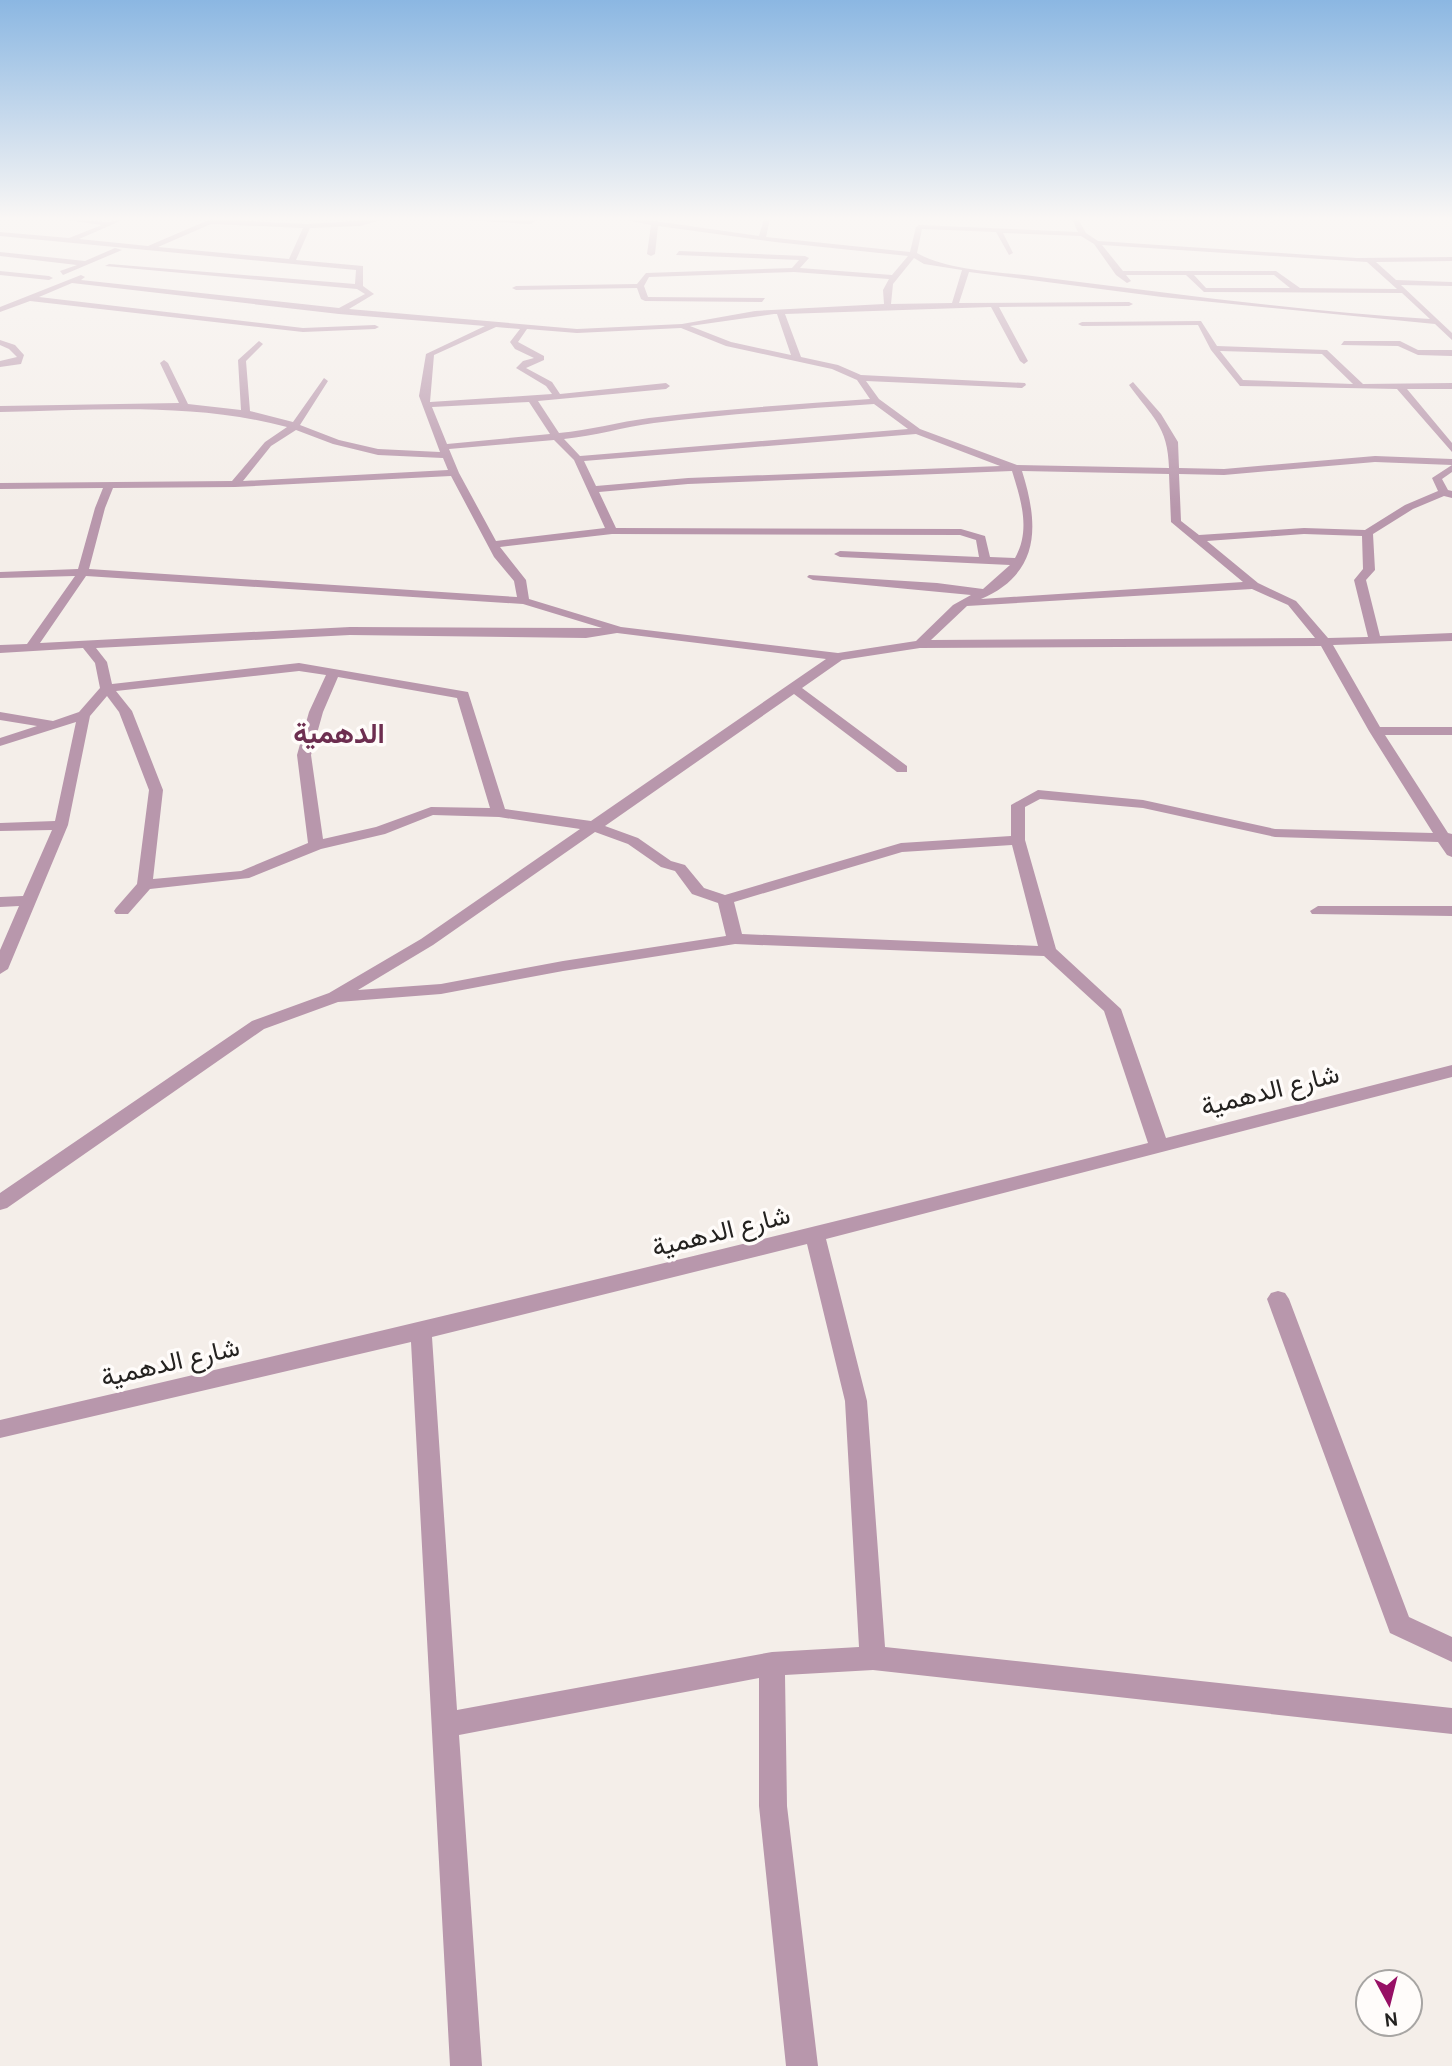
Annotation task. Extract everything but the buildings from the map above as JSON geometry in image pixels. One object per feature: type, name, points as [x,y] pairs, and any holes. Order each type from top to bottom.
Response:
[{"type":"street","points":[[178,315],[303,330],[375,327]]},
{"type":"street","points":[[303,330],[331,315]]},
{"type":"street","points":[[400,315],[577,331],[682,326],[726,315]]},
{"type":"street","points":[[655,327],[657,315]]},
{"type":"street","points":[[781,315],[797,359]]},
{"type":"street","points":[[1000,315],[1024,361]]},
{"type":"street","points":[[1139,315],[1145,323]]},
{"type":"street","points":[[1198,315],[1214,348],[1240,383],[1361,387],[1452,386]]},
{"type":"street","points":[[1352,315],[1376,318],[1437,317],[1450,334]]},
{"type":"street","points":[[1376,318],[1384,327]]},
{"type":"street","points":[[1082,324],[1201,323]]},
{"type":"street","points":[[494,324],[430,354],[424,396],[454,473],[500,557],[520,580],[524,601]]},
{"type":"street","points":[[682,326],[729,344],[835,367],[860,378],[1022,385]]},
{"type":"street","points":[[525,327],[514,342],[518,347],[541,358],[520,368],[549,384],[557,395]]},
{"type":"street","points":[[1392,335],[1408,351],[1452,353]]},
{"type":"street","points":[[0,342],[12,347],[22,357],[18,362],[0,364]]},
{"type":"street","points":[[1344,343],[1400,344]]},
{"type":"street","points":[[246,413],[242,360],[259,344]]},
{"type":"street","points":[[1214,348],[1324,352],[1361,387]]},
{"type":"street","points":[[164,363],[185,406]]},
{"type":"street","points":[[860,378],[876,401],[917,431],[1016,468]]},
{"type":"street","points":[[235,484],[268,444],[295,426],[324,382]]},
{"type":"street","points":[[1133,385],[1158,416],[1173,442],[1175,522],[1254,585],[1292,603],[1325,642],[1376,731],[1450,843]]},
{"type":"street","points":[[426,405],[532,399],[666,386]]},
{"type":"street","points":[[1400,387],[1452,449]]},
{"type":"street","points":[[532,399],[557,437],[578,458],[612,531]]},
{"type":"street","points":[[0,409],[185,406],[246,413],[295,426],[336,442],[378,452],[446,451],[593,433],[617,425],[728,411],[876,401]]},
{"type":"street","points":[[578,458],[917,431]]},
{"type":"street","points":[[593,489],[688,481],[1016,468],[1224,472],[1375,459],[1452,462]]},
{"type":"street","points":[[920,644],[964,603],[985,593],[1020,562],[1030,532],[1030,514],[1016,468]]},
{"type":"street","points":[[1196,539],[1304,531],[1367,533],[1409,507],[1448,493],[1437,478],[1452,468]]},
{"type":"street","points":[[0,486],[235,484],[454,473]]},
{"type":"street","points":[[32,646],[83,572],[100,508],[110,484]]},
{"type":"street","points":[[495,544],[612,531],[961,532],[982,538],[985,560]]},
{"type":"street","points":[[1367,533],[1370,570],[1360,580],[1374,640]]},
{"type":"street","points":[[840,554],[1020,562]]},
{"type":"street","points":[[0,575],[83,572],[524,601],[620,630],[838,657],[920,644],[1325,642],[1452,637]]},
{"type":"street","points":[[813,577],[937,586],[985,593]]},
{"type":"street","points":[[964,603],[1254,585]]},
{"type":"street","points":[[0,649],[350,631],[586,634],[620,630]]},
{"type":"street","points":[[87,645],[101,662],[107,688],[125,711],[156,790],[145,885],[122,911]]},
{"type":"street","points":[[0,1203],[258,1025],[335,998],[427,942],[838,657]]},
{"type":"street","points":[[0,970],[61,825],[84,715],[107,688],[299,667],[463,695],[499,813]]},
{"type":"street","points":[[316,845],[304,755],[316,712],[334,672]]},
{"type":"street","points":[[793,687],[902,769]]},
{"type":"street","points":[[0,742],[84,715]]},
{"type":"street","points":[[0,716],[54,724]]},
{"type":"street","points":[[1376,731],[1452,731]]},
{"type":"street","points":[[1159,1146],[1112,1009],[1048,951],[1018,840],[1018,805],[1038,794],[1143,804],[1275,833],[1450,843]]},
{"type":"street","points":[[145,885],[244,875],[316,845],[380,831],[431,811],[499,813],[592,827],[633,841],[666,864],[680,868],[698,891],[725,900],[901,848],[1018,840]]},
{"type":"street","points":[[0,827],[61,825]]},
{"type":"street","points":[[725,900],[735,939]]},
{"type":"street","points":[[0,902],[27,901]]},
{"type":"street","points":[[1318,911],[1452,911]]},
{"type":"street","points":[[335,998],[441,989],[735,939],[1048,951]]},
{"type":"street","name":"شارع الدهمية","points":[[0,1429],[421,1331],[815,1235],[1452,1071]]},
{"type":"street","points":[[815,1235],[856,1401],[873,1658]]},
{"type":"street","points":[[1278,1299],[1399,1625],[1452,1650]]},
{"type":"street","points":[[421,1331],[466,2066]]},
{"type":"street","points":[[445,1725],[772,1664],[873,1658],[1452,1721]]},
{"type":"street","points":[[772,1664],[773,1806],[802,2066]]},
{"type":"district","name":"الدهمية","points":[[339,733]]}]
